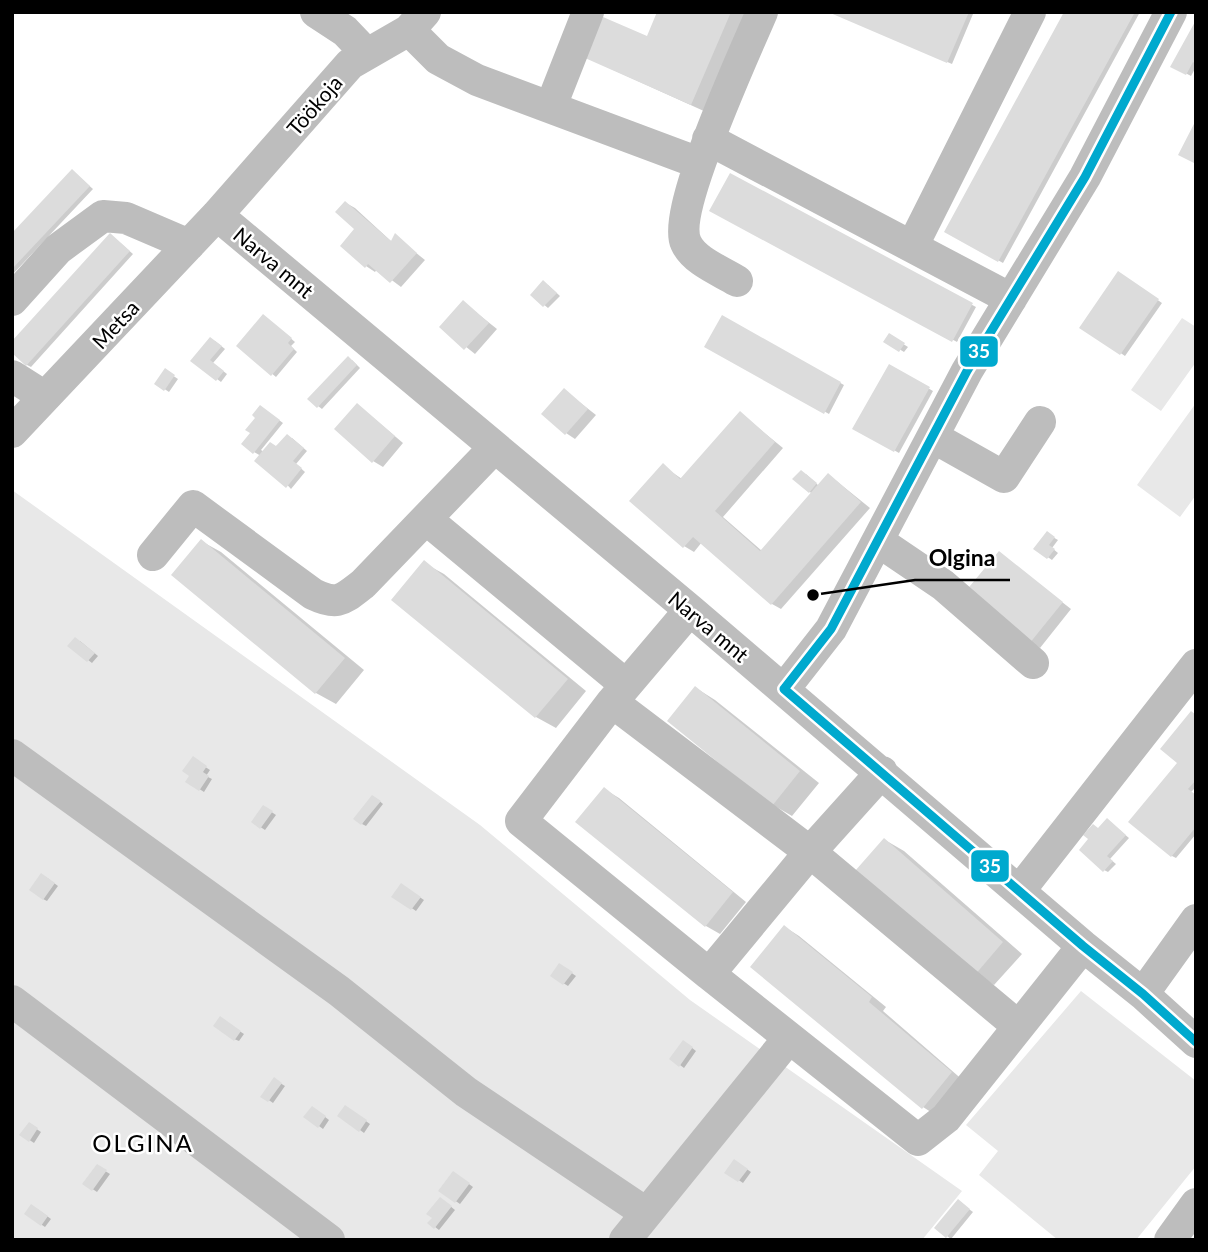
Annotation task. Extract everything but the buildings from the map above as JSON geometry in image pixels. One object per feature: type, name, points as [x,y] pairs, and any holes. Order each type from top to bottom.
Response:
[{"type":"street","points":[[316,12],[345,31],[366,53]]},
{"type":"street","points":[[551,106],[587,12]]},
{"type":"street","points":[[737,281],[695,255],[686,243],[683,228],[704,151],[762,12]]},
{"type":"street","points":[[913,245],[1030,12]]},
{"type":"street","points":[[784,689],[831,629],[967,371],[1085,177],[1171,12]]},
{"type":"street","points":[[417,21],[438,59],[477,80],[551,106],[704,151],[913,245],[1011,299]]},
{"type":"street","name":"Töökoja","points":[[217,215],[350,64],[417,21]]},
{"type":"street","name":"Metsa","points":[[12,432],[217,215]]},
{"type":"street","name":"Narva mnt","points":[[217,215],[784,689],[1196,1041]]},
{"type":"street","points":[[12,300],[58,249],[103,216],[126,218],[189,245]]},
{"type":"street","points":[[12,376],[45,397]]},
{"type":"street","points":[[933,437],[1004,477],[1040,422]]},
{"type":"street","points":[[153,555],[193,506],[313,594],[328,601],[341,601],[363,584],[495,447]]},
{"type":"street","points":[[426,519],[619,693],[1018,1027]]},
{"type":"street","points":[[878,541],[943,585],[1033,663]]},
{"type":"street","points":[[690,610],[619,693],[521,821],[918,1140],[946,1118],[1083,946]]},
{"type":"street","points":[[1020,890],[1196,665]]},
{"type":"street","points":[[12,755],[339,991],[466,1092],[646,1213]]},
{"type":"street","points":[[709,974],[810,852],[882,772]]},
{"type":"street","points":[[1143,994],[1196,920]]},
{"type":"street","points":[[12,1000],[329,1240]]},
{"type":"street","points":[[625,1240],[789,1038]]},
{"type":"street","points":[[1170,1240],[1196,1204]]},
{"type":"shaded area","points":[[1182,318],[1196,327],[1196,362],[1161,411],[1131,390]]},
{"type":"shaded area","points":[[1196,403],[1196,495],[1180,517],[1137,485]]},
{"type":"shaded area","points":[[12,490],[480,825],[690,1000],[962,1191],[922,1240],[12,1240]]},
{"type":"shaded area","points":[[1081,991],[1196,1081],[1196,1166],[1136,1240],[1058,1240],[979,1175],[998,1151],[966,1125]]},
{"type":"transit line","name":"35","points":[[784,689],[831,629],[967,371],[1085,177],[1171,12]]},
{"type":"transit line","name":"35","points":[[784,689],[1196,1042]]},
{"type":"place","name":"Olgina","points":[[813,595]]},
{"type":"district","name":"OLGINA","points":[[143,1142]]}]
